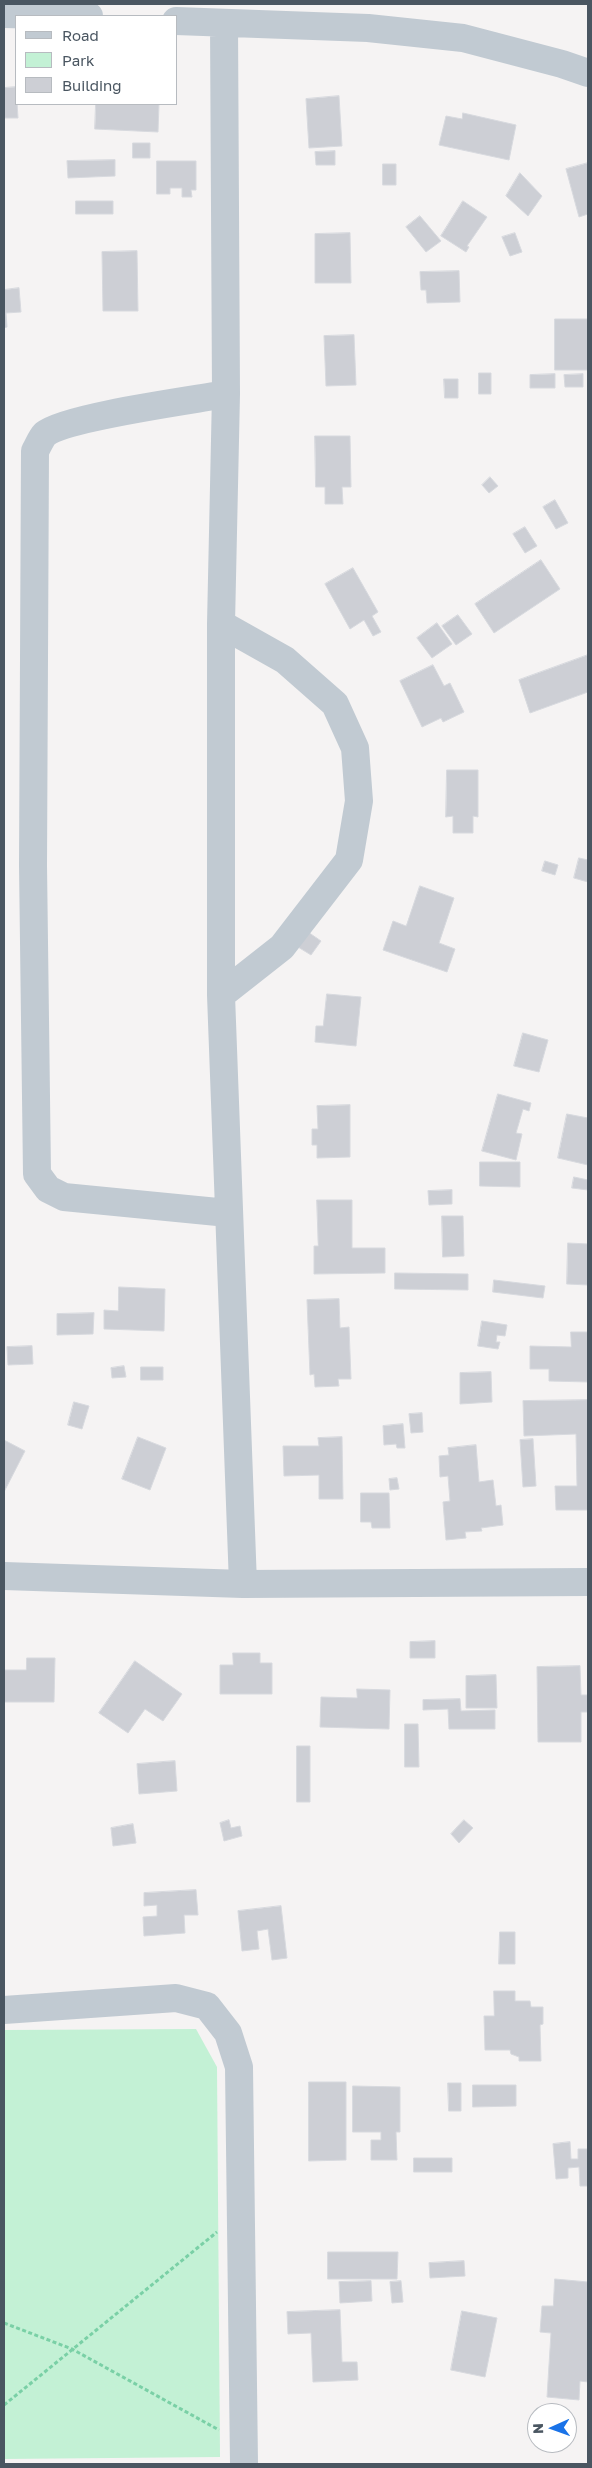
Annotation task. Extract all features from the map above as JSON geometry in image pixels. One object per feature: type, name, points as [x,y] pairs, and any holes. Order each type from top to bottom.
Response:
[{"type":"street","points":[[4,14],[47,15]]},
{"type":"street","points":[[178,21],[224,23],[266,14],[368,28],[463,38],[562,64],[588,73]]},
{"type":"street","points":[[224,23],[226,394],[221,624],[221,995],[242,1584]]},
{"type":"street","points":[[226,394],[65,425],[45,434],[35,451],[33,865],[37,1174],[48,1190],[64,1196],[228,1213]]},
{"type":"street","points":[[221,624],[285,660],[335,704],[355,748],[359,801],[349,860],[282,947],[221,995]]},
{"type":"street","points":[[4,1576],[242,1584],[588,1582]]},
{"type":"street","points":[[4,2010],[176,1998],[207,2006],[228,2033],[238,2067],[244,2454]]},
{"type":"path","points":[[4,2405],[240,2213]]},
{"type":"path","points":[[4,2323],[72,2349],[244,2454]]},
{"type":"green space","points":[[196,2029],[217,2067],[220,2457],[4,2459],[4,2030]]},
{"type":"building","points":[[15,87],[15,105],[17,105],[18,118],[4,118],[4,88]]},
{"type":"building","points":[[339,96],[342,146],[309,148],[306,99]]},
{"type":"building","points":[[96,105],[159,105],[158,132],[95,129]]},
{"type":"building","points":[[463,113],[516,125],[509,160],[439,145],[446,116],[462,119]]},
{"type":"building","points":[[133,143],[150,143],[150,158],[133,158]]},
{"type":"building","points":[[335,151],[335,165],[316,165],[315,152]]},
{"type":"building","points":[[115,160],[115,176],[68,178],[67,161]]},
{"type":"building","points":[[157,161],[196,161],[196,190],[191,190],[192,197],[182,197],[182,188],[170,188],[170,194],[157,194]]},
{"type":"building","points":[[588,163],[588,214],[579,217],[566,169]]},
{"type":"building","points":[[383,164],[396,164],[396,185],[383,185]]},
{"type":"building","points":[[520,173],[542,196],[528,216],[506,196]]},
{"type":"building","points":[[76,201],[113,201],[113,214],[76,214]]},
{"type":"building","points":[[463,201],[487,217],[467,246],[469,247],[466,252],[441,236]]},
{"type":"building","points":[[420,216],[441,241],[426,252],[406,227]]},
{"type":"building","points":[[350,233],[351,283],[315,283],[315,234]]},
{"type":"building","points":[[515,233],[522,252],[510,256],[502,237]]},
{"type":"building","points":[[137,251],[138,311],[103,311],[102,252]]},
{"type":"building","points":[[459,271],[460,302],[427,303],[426,290],[421,290],[420,272]]},
{"type":"building","points":[[19,288],[21,312],[6,313],[7,327],[4,328],[4,290]]},
{"type":"building","points":[[555,319],[588,319],[588,370],[555,370]]},
{"type":"building","points":[[354,335],[356,385],[326,386],[324,336]]},
{"type":"building","points":[[479,373],[491,373],[491,394],[479,394]]},
{"type":"building","points":[[555,374],[555,388],[530,388],[530,375]]},
{"type":"building","points":[[583,374],[583,387],[565,387],[564,375]]},
{"type":"building","points":[[444,379],[458,379],[458,398],[445,398]]},
{"type":"building","points":[[315,436],[350,436],[351,487],[342,487],[343,504],[325,504],[325,487],[316,487]]},
{"type":"building","points":[[490,477],[498,486],[489,493],[482,485]]},
{"type":"building","points":[[555,500],[568,523],[556,529],[543,507]]},
{"type":"building","points":[[525,527],[537,546],[525,553],[513,534]]},
{"type":"building","points":[[541,560],[560,589],[494,633],[475,604]]},
{"type":"building","points":[[353,568],[378,612],[372,616],[381,632],[373,636],[364,620],[350,629],[325,584]]},
{"type":"building","points":[[458,615],[472,634],[456,645],[442,626]]},
{"type":"building","points":[[437,623],[452,644],[432,658],[417,638]]},
{"type":"building","points":[[588,655],[588,692],[530,713],[519,680]]},
{"type":"building","points":[[433,665],[444,686],[450,683],[464,712],[443,722],[441,718],[422,727],[400,681]]},
{"type":"building","points":[[447,770],[478,770],[478,817],[473,816],[473,833],[453,833],[453,816],[446,817]]},
{"type":"building","points":[[579,858],[588,860],[588,882],[574,878]]},
{"type":"building","points":[[545,861],[558,865],[555,875],[542,871]]},
{"type":"building","points":[[420,886],[454,898],[439,943],[455,949],[447,972],[383,950],[393,921],[406,926]]},
{"type":"building","points":[[308,932],[321,941],[311,955],[298,947]]},
{"type":"building","points":[[327,994],[361,997],[356,1046],[315,1042],[316,1026],[323,1026]]},
{"type":"building","points":[[523,1033],[548,1040],[539,1072],[514,1066]]},
{"type":"building","points":[[498,1094],[531,1103],[529,1111],[523,1109],[516,1133],[522,1134],[516,1160],[482,1151]]},
{"type":"building","points":[[350,1105],[350,1157],[317,1158],[317,1145],[312,1145],[312,1129],[318,1129],[317,1106]]},
{"type":"building","points":[[567,1114],[588,1118],[588,1165],[558,1158]]},
{"type":"building","points":[[480,1162],[520,1162],[520,1187],[480,1186]]},
{"type":"building","points":[[574,1177],[588,1180],[588,1190],[572,1188]]},
{"type":"building","points":[[452,1190],[452,1204],[429,1205],[428,1191]]},
{"type":"building","points":[[317,1200],[352,1200],[352,1248],[385,1248],[385,1273],[314,1274],[314,1246],[318,1246]]},
{"type":"building","points":[[442,1216],[463,1216],[464,1256],[443,1257]]},
{"type":"building","points":[[568,1243],[588,1244],[588,1285],[567,1284]]},
{"type":"building","points":[[395,1273],[468,1274],[468,1290],[395,1289]]},
{"type":"building","points":[[494,1280],[545,1286],[543,1298],[493,1292]]},
{"type":"building","points":[[119,1287],[165,1289],[164,1331],[104,1329],[104,1310],[118,1311]]},
{"type":"building","points":[[339,1299],[340,1328],[349,1327],[351,1379],[338,1379],[339,1386],[315,1387],[314,1374],[310,1375],[307,1300]]},
{"type":"building","points":[[94,1313],[93,1334],[57,1335],[57,1314]]},
{"type":"building","points":[[482,1321],[507,1325],[505,1336],[497,1335],[496,1342],[500,1342],[498,1349],[478,1346]]},
{"type":"building","points":[[571,1332],[588,1332],[588,1382],[549,1381],[549,1369],[530,1369],[530,1346],[571,1347]]},
{"type":"building","points":[[32,1346],[33,1364],[8,1365],[7,1347]]},
{"type":"building","points":[[124,1366],[126,1377],[112,1378],[111,1368]]},
{"type":"building","points":[[141,1367],[163,1367],[163,1380],[141,1380]]},
{"type":"building","points":[[491,1372],[492,1402],[460,1404],[460,1373]]},
{"type":"building","points":[[588,1400],[588,1510],[556,1510],[555,1486],[577,1486],[576,1434],[524,1436],[523,1401]]},
{"type":"building","points":[[74,1402],[89,1406],[82,1429],[68,1425]]},
{"type":"building","points":[[422,1413],[423,1432],[411,1433],[409,1414]]},
{"type":"building","points":[[403,1424],[405,1448],[397,1448],[396,1444],[384,1445],[383,1426]]},
{"type":"building","points":[[138,1437],[166,1448],[150,1490],[122,1479]]},
{"type":"building","points":[[342,1437],[343,1499],[319,1499],[319,1475],[284,1476],[283,1446],[319,1446],[318,1438]]},
{"type":"building","points":[[533,1439],[536,1486],[523,1487],[520,1440]]},
{"type":"building","points":[[4,1440],[25,1451],[4,1492]]},
{"type":"building","points":[[476,1445],[479,1482],[493,1480],[496,1506],[501,1505],[503,1525],[481,1528],[482,1531],[465,1532],[466,1538],[446,1540],[443,1502],[450,1501],[448,1476],[440,1477],[439,1456],[449,1455],[448,1448]]},
{"type":"building","points":[[397,1478],[399,1489],[390,1490],[389,1479]]},
{"type":"building","points":[[361,1493],[389,1493],[390,1528],[372,1528],[371,1522],[361,1522]]},
{"type":"building","points":[[435,1641],[435,1658],[410,1658],[410,1642]]},
{"type":"building","points":[[233,1653],[260,1653],[260,1663],[272,1663],[272,1694],[220,1694],[220,1665],[233,1665]]},
{"type":"building","points":[[27,1658],[55,1658],[54,1702],[4,1702],[4,1670],[26,1670]]},
{"type":"building","points":[[135,1661],[182,1694],[163,1721],[145,1709],[128,1733],[99,1713]]},
{"type":"building","points":[[580,1666],[581,1695],[588,1695],[588,1712],[581,1712],[581,1742],[538,1742],[537,1667]]},
{"type":"building","points":[[496,1675],[497,1708],[466,1708],[466,1676]]},
{"type":"building","points":[[357,1689],[390,1690],[389,1729],[320,1727],[321,1697],[357,1698]]},
{"type":"building","points":[[460,1699],[461,1711],[495,1710],[495,1729],[449,1729],[448,1709],[423,1710],[423,1700]]},
{"type":"building","points":[[405,1724],[418,1724],[419,1767],[405,1767]]},
{"type":"building","points":[[297,1746],[310,1746],[310,1802],[297,1802]]},
{"type":"building","points":[[175,1761],[177,1791],[139,1794],[137,1764]]},
{"type":"building","points":[[229,1820],[231,1828],[240,1826],[242,1836],[224,1841],[220,1823]]},
{"type":"building","points":[[464,1820],[473,1828],[459,1843],[451,1834]]},
{"type":"building","points":[[133,1824],[136,1843],[113,1846],[111,1828]]},
{"type":"building","points":[[196,1890],[198,1915],[184,1915],[185,1933],[144,1936],[143,1917],[157,1916],[157,1905],[144,1906],[144,1893]]},
{"type":"building","points":[[281,1906],[287,1958],[272,1960],[268,1929],[257,1931],[259,1949],[242,1951],[238,1911]]},
{"type":"building","points":[[500,1932],[515,1932],[515,1964],[499,1964]]},
{"type":"building","points":[[494,1991],[515,1991],[515,2001],[530,2001],[531,2007],[543,2007],[543,2024],[540,2025],[541,2061],[519,2061],[519,2057],[511,2054],[510,2050],[485,2050],[484,2016],[494,2016]]},
{"type":"building","points":[[309,2082],[346,2082],[346,2160],[309,2161]]},
{"type":"building","points":[[448,2083],[461,2083],[461,2111],[449,2111]]},
{"type":"building","points":[[473,2085],[516,2085],[516,2106],[473,2107]]},
{"type":"building","points":[[353,2086],[400,2087],[400,2132],[396,2132],[397,2160],[371,2160],[371,2140],[381,2140],[381,2132],[353,2132]]},
{"type":"building","points":[[570,2142],[571,2159],[578,2159],[578,2149],[588,2149],[588,2186],[580,2186],[579,2167],[568,2168],[568,2178],[556,2179],[553,2144]]},
{"type":"building","points":[[414,2158],[452,2158],[452,2172],[414,2172]]},
{"type":"building","points":[[328,2252],[398,2252],[397,2279],[328,2279]]},
{"type":"building","points":[[464,2261],[465,2276],[430,2278],[429,2263]]},
{"type":"building","points":[[555,2279],[588,2282],[588,2382],[580,2381],[579,2400],[547,2397],[551,2333],[540,2332],[542,2306],[553,2306]]},
{"type":"building","points":[[371,2281],[372,2301],[340,2303],[339,2282]]},
{"type":"building","points":[[401,2281],[403,2302],[392,2303],[390,2282]]},
{"type":"building","points":[[340,2310],[342,2362],[357,2362],[358,2380],[313,2382],[311,2333],[288,2334],[287,2312]]},
{"type":"building","points":[[462,2311],[497,2318],[485,2377],[451,2370]]}]
